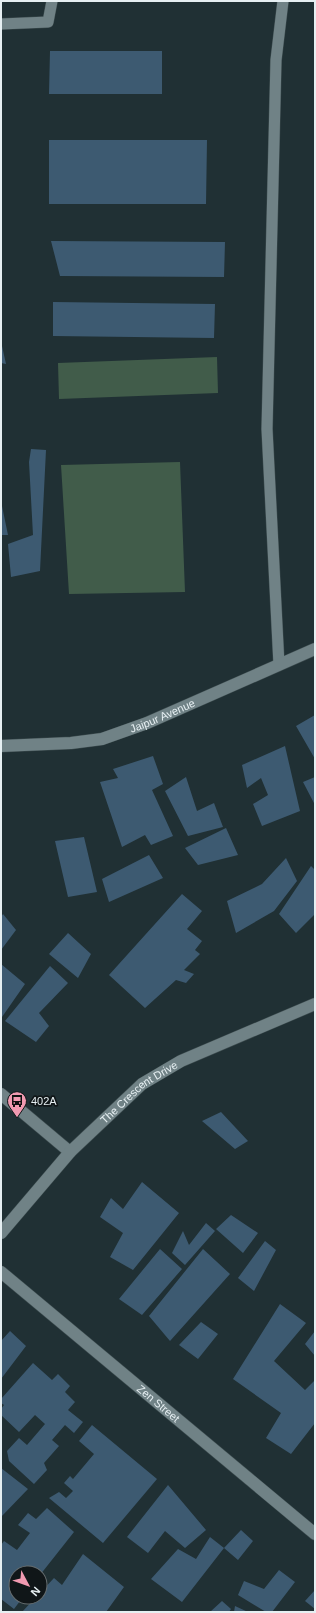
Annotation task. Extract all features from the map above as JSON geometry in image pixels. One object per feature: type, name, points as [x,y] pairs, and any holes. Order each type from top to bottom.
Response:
[{"type":"street","name":"Jaipur Avenue","points":[[1,746],[70,743],[102,739],[146,723],[315,649]]},
{"type":"street","name":"The Crescent Drive","points":[[1,1233],[70,1152],[142,1084],[181,1061],[315,1004]]},
{"type":"street","points":[[1,1094],[70,1152]]},
{"type":"street","name":"Zen Street","points":[[1,1272],[315,1534]]},
{"type":"lane","points":[[1,24],[48,22],[52,1]]},
{"type":"lane","points":[[279,665],[267,429],[276,60],[283,1]]},
{"type":"green space","points":[[217,357],[218,393],[59,399],[58,363]]},
{"type":"green space","points":[[180,462],[185,592],[69,594],[61,465]]},
{"type":"building","points":[[50,51],[162,51],[162,94],[49,94]]},
{"type":"building","points":[[49,140],[207,140],[206,204],[49,204]]},
{"type":"building","points":[[51,241],[225,242],[224,277],[60,276]]},
{"type":"building","points":[[53,302],[215,304],[214,338],[53,336]]},
{"type":"building","points":[[2,346],[6,364],[1,363]]},
{"type":"building","points":[[31,449],[46,450],[40,571],[11,577],[8,544],[33,535],[29,462]]},
{"type":"building","points":[[2,506],[8,535],[1,535]]},
{"type":"building","points":[[315,715],[315,759],[296,726]]},
{"type":"building","points":[[285,746],[300,811],[262,826],[253,804],[268,795],[261,778],[247,788],[242,765]]},
{"type":"building","points":[[153,756],[163,784],[152,790],[173,836],[151,845],[145,835],[122,847],[100,782],[118,778],[113,769]]},
{"type":"building","points":[[186,777],[197,811],[214,803],[223,827],[188,836],[165,791]]},
{"type":"building","points":[[315,777],[315,805],[303,782]]},
{"type":"building","points":[[226,828],[238,855],[198,865],[185,848]]},
{"type":"building","points":[[84,837],[97,892],[68,897],[55,841]]},
{"type":"building","points":[[149,855],[163,878],[109,902],[102,879]]},
{"type":"building","points":[[286,858],[297,881],[274,911],[236,933],[227,901],[262,884]]},
{"type":"building","points":[[311,866],[315,870],[315,914],[296,933],[279,914]]},
{"type":"building","points":[[182,894],[202,911],[187,929],[202,941],[195,950],[200,954],[184,970],[194,974],[186,983],[176,980],[145,1008],[109,975]]},
{"type":"building","points":[[3,914],[16,930],[1,950],[1,917]]},
{"type":"building","points":[[68,933],[91,954],[78,978],[49,954]]},
{"type":"building","points":[[1,964],[25,984],[2,1017],[1,1016]]},
{"type":"building","points":[[50,966],[68,983],[39,1013],[49,1026],[36,1042],[5,1021]]},
{"type":"building","points":[[221,1112],[248,1141],[235,1149],[202,1121]]},
{"type":"building","points":[[142,1182],[179,1213],[133,1270],[110,1257],[123,1233],[100,1217],[111,1198],[123,1209]]},
{"type":"building","points":[[231,1215],[258,1233],[243,1253],[216,1229]]},
{"type":"building","points":[[206,1223],[215,1231],[185,1265],[172,1253],[183,1231],[189,1245]]},
{"type":"building","points":[[265,1241],[276,1250],[254,1291],[238,1278]]},
{"type":"building","points":[[160,1249],[182,1269],[142,1315],[119,1299]]},
{"type":"building","points":[[203,1249],[230,1274],[170,1341],[149,1316]]},
{"type":"building","points":[[280,1304],[306,1323],[274,1361],[305,1390],[315,1380],[315,1423],[291,1454],[266,1438],[281,1413],[233,1379]]},
{"type":"building","points":[[201,1322],[218,1334],[198,1359],[179,1345]]},
{"type":"building","points":[[10,1331],[26,1346],[1,1379],[1,1341]]},
{"type":"building","points":[[315,1331],[315,1356],[305,1344]]},
{"type":"building","points":[[33,1363],[52,1380],[58,1374],[70,1386],[65,1392],[75,1402],[68,1410],[83,1422],[74,1433],[65,1425],[52,1440],[59,1446],[44,1463],[47,1470],[34,1484],[9,1461],[7,1451],[19,1438],[27,1445],[45,1424],[35,1415],[19,1432],[1,1415],[1,1409],[4,1405],[1,1403],[1,1399]]},
{"type":"building","points":[[92,1425],[157,1479],[103,1543],[49,1498],[59,1492],[66,1498],[73,1491],[64,1483],[70,1476],[73,1479],[94,1454],[79,1441]]},
{"type":"building","points":[[1,1468],[28,1489],[1,1517]]},
{"type":"building","points":[[168,1485],[206,1530],[185,1548],[165,1531],[148,1553],[127,1537]]},
{"type":"building","points":[[47,1508],[74,1532],[48,1565],[8,1565],[8,1604],[1,1599],[1,1545],[4,1541],[17,1550],[30,1533],[18,1525],[28,1513],[36,1519]]},
{"type":"building","points":[[241,1530],[253,1541],[238,1560],[224,1548]]},
{"type":"building","points":[[210,1537],[224,1548],[182,1602],[151,1579],[178,1549],[196,1559]]},
{"type":"building","points":[[83,1554],[124,1587],[106,1612],[22,1612],[29,1605],[48,1605],[48,1584],[54,1578],[62,1585]]},
{"type":"building","points":[[279,1570],[295,1582],[272,1612],[266,1612],[238,1595],[244,1581],[264,1589]]},
{"type":"building","points":[[315,1590],[315,1609],[305,1601]]},
{"type":"building","points":[[222,1601],[231,1609],[229,1612],[210,1612]]},
{"type":"building","points":[[9,1605],[17,1605],[14,1609]]},
{"type":"building","points":[[235,1606],[248,1612],[234,1612]]},
{"type":"place","name":"402A","points":[[17,1118]]}]
